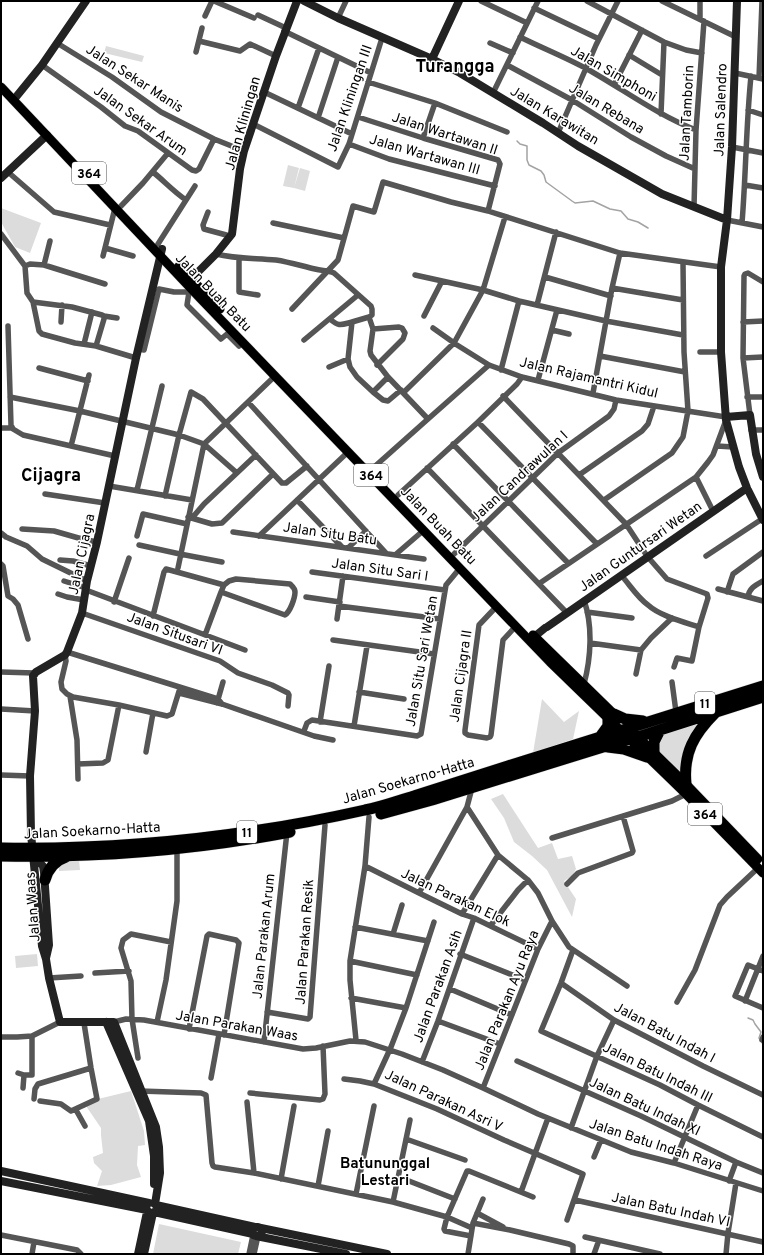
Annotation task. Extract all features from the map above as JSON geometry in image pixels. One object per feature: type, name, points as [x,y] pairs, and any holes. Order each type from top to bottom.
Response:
[{"type":"highway","name":"Jalan Soekarno-Hatta","points":[[1,848],[33,853],[69,856],[177,849],[247,840],[369,817],[471,790],[601,742],[624,729],[763,686]]},
{"type":"highway","name":"Jalan Soekarno-Hatta","points":[[1,856],[185,840],[238,833],[365,810],[601,742],[634,738],[763,697]]},
{"type":"highway","points":[[686,789],[687,758],[692,742],[700,730],[717,711]]},
{"type":"highway","points":[[647,721],[631,720],[611,716],[601,742],[651,756],[654,742],[660,730]]},
{"type":"highway","points":[[45,880],[47,873],[54,864],[60,859],[69,856]]},
{"type":"main road","name":"Jalan Buah Batu","points":[[1,81],[118,207]]},
{"type":"main road","name":"Jalan Buah Batu","points":[[1,87],[46,135],[160,250],[191,279],[534,636],[584,684],[611,716]]},
{"type":"main road","name":"Jalan Buah Batu","points":[[160,250],[192,289],[241,344],[275,376],[516,626],[686,789],[762,870]]},
{"type":"street","points":[[16,97],[42,65],[86,1]]},
{"type":"street","points":[[205,16],[213,1],[285,29],[319,48],[371,73]]},
{"type":"street","name":"Jalan Kliningan","points":[[191,279],[216,254],[232,233],[240,169],[244,151],[285,29],[297,1]]},
{"type":"street","name":"Jalan Karawitan","points":[[304,1],[460,73],[578,146],[662,194],[727,220]]},
{"type":"street","points":[[338,18],[346,1]]},
{"type":"street","points":[[432,59],[458,1]]},
{"type":"street","points":[[481,1],[527,23]]},
{"type":"street","points":[[493,93],[538,1]]},
{"type":"street","points":[[587,1],[664,42],[686,50],[702,53]]},
{"type":"street","points":[[558,133],[599,39],[618,1]]},
{"type":"street","points":[[662,1],[736,37]]},
{"type":"street","name":"Jalan Tamborin","points":[[694,207],[696,130],[702,53],[702,20],[700,1]]},
{"type":"street","name":"Jalan Salendro","points":[[737,1],[732,147],[727,220],[721,267],[721,352],[726,419],[733,447],[739,467],[763,519]]},
{"type":"street","points":[[735,73],[761,78],[762,1]]},
{"type":"street","points":[[534,8],[599,39]]},
{"type":"street","points":[[196,52],[202,28]]},
{"type":"street","points":[[614,85],[642,30]]},
{"type":"street","name":"Jalan Simphoni","points":[[520,37],[586,68],[661,114],[679,124],[696,130]]},
{"type":"street","name":"Jalan Kliningan III","points":[[253,124],[338,167],[349,144],[382,38]]},
{"type":"street","points":[[199,41],[240,51],[250,44],[276,56]]},
{"type":"street","points":[[661,114],[664,42]]},
{"type":"street","name":"Jalan Sekar Manis","points":[[57,43],[112,77],[161,112],[244,151]]},
{"type":"street","points":[[490,43],[513,53]]},
{"type":"street","points":[[298,108],[319,48]]},
{"type":"street","points":[[629,55],[662,75]]},
{"type":"street","points":[[318,118],[338,57]]},
{"type":"street","name":"Jalan Sekar Arum","points":[[42,65],[125,126],[138,131],[192,170],[197,171],[199,169],[214,138]]},
{"type":"street","name":"Jalan Rebana","points":[[507,65],[572,100],[636,140],[695,170]]},
{"type":"street","points":[[742,223],[751,76]]},
{"type":"street","points":[[368,82],[435,103],[507,132]]},
{"type":"street","points":[[264,92],[352,134]]},
{"type":"street","points":[[423,138],[435,103]]},
{"type":"street","points":[[748,110],[763,115]]},
{"type":"street","name":"Jalan Wartawan II","points":[[358,117],[498,160],[500,164],[488,211]]},
{"type":"street","points":[[1,178],[46,135]]},
{"type":"street","name":"Jalan Wartawan III","points":[[349,144],[389,159],[495,186]]},
{"type":"street","points":[[732,147],[763,153]]},
{"type":"street","points":[[103,256],[110,225],[118,207],[153,172],[168,153]]},
{"type":"street","points":[[8,172],[54,212],[110,225]]},
{"type":"street","points":[[153,172],[176,194],[186,200]]},
{"type":"street","points":[[292,309],[337,262],[353,206],[374,212],[383,182],[488,211],[620,253],[721,267]]},
{"type":"street","points":[[745,185],[763,188]]},
{"type":"street","points":[[160,250],[195,186]]},
{"type":"street","points":[[208,212],[203,228],[230,236]]},
{"type":"street","points":[[352,322],[348,359],[353,372],[373,392],[386,401],[402,391],[454,343],[483,290],[505,217]]},
{"type":"street","points":[[727,220],[763,227]]},
{"type":"street","points":[[273,223],[344,238]]},
{"type":"street","points":[[537,305],[556,232]]},
{"type":"street","points":[[2,236],[25,266],[27,293],[33,302],[39,331],[42,334],[76,343],[96,346],[136,358]]},
{"type":"street","points":[[44,265],[50,241]]},
{"type":"street","points":[[104,248],[133,256]]},
{"type":"street","name":"Jalan Cijagra","points":[[66,654],[82,613],[86,586],[97,542],[160,250]]},
{"type":"street","points":[[593,393],[612,288],[620,253]]},
{"type":"street","points":[[216,254],[239,258],[276,260],[295,263],[334,273],[371,306],[373,312],[369,317],[339,325],[330,319]]},
{"type":"street","points":[[239,258],[239,292],[258,295]]},
{"type":"street","points":[[604,500],[672,452],[683,437],[688,412],[685,372],[683,300],[684,263]]},
{"type":"street","points":[[25,266],[30,264],[44,265],[105,284]]},
{"type":"street","points":[[763,282],[748,273],[744,275],[742,322],[743,358],[751,430],[756,454],[763,475]]},
{"type":"street","points":[[415,275],[483,290],[519,301],[606,321],[684,334]]},
{"type":"street","points":[[545,278],[611,296]]},
{"type":"street","points":[[191,279],[192,289]]},
{"type":"street","points":[[424,316],[442,281]]},
{"type":"street","points":[[138,349],[144,350],[159,288],[174,292],[189,292],[187,305],[221,339],[227,334],[241,344]]},
{"type":"street","points":[[612,288],[683,300]]},
{"type":"street","points":[[304,340],[358,295]]},
{"type":"street","points":[[501,370],[519,301]]},
{"type":"street","points":[[33,302],[72,307],[117,318]]},
{"type":"street","points":[[61,322],[62,306]]},
{"type":"street","points":[[538,380],[557,310]]},
{"type":"street","points":[[84,344],[92,312]]},
{"type":"street","points":[[96,346],[104,316]]},
{"type":"street","points":[[369,317],[373,329],[370,350],[371,355],[388,377],[428,419]]},
{"type":"street","points":[[742,322],[763,321]]},
{"type":"street","points":[[8,326],[12,428]]},
{"type":"street","points":[[373,329],[399,327],[402,328],[405,333],[403,339],[378,365]]},
{"type":"street","name":"Jalan Rajamantri Kidul","points":[[433,328],[489,365],[522,377],[593,393],[616,400],[726,419],[750,415]]},
{"type":"street","points":[[552,330],[569,334]]},
{"type":"street","points":[[700,352],[721,352]]},
{"type":"street","points":[[600,356],[685,372]]},
{"type":"street","points":[[743,358],[763,357]]},
{"type":"street","points":[[329,367],[348,359]]},
{"type":"street","points":[[372,468],[489,365]]},
{"type":"street","points":[[39,368],[88,378],[71,446]]},
{"type":"street","points":[[190,518],[192,500],[204,444],[225,422],[275,376]]},
{"type":"street","points":[[373,392],[388,377]]},
{"type":"street","points":[[398,495],[478,422],[517,384],[522,377]]},
{"type":"street","points":[[137,490],[162,386]]},
{"type":"street","points":[[165,496],[179,435],[191,392],[203,399],[282,483],[286,483],[307,466]]},
{"type":"street","points":[[503,396],[626,524],[649,559],[669,580],[707,594],[708,598],[699,627],[692,661],[678,658],[674,667]]},
{"type":"street","points":[[10,397],[80,411],[179,435],[204,444],[237,473]]},
{"type":"street","points":[[747,398],[763,397]]},
{"type":"street","name":"Jalan Candrawulan I","points":[[454,554],[482,525],[558,453],[609,416],[614,409],[616,400]]},
{"type":"street","points":[[248,402],[386,553]]},
{"type":"street","points":[[579,475],[642,432],[647,426],[654,406]]},
{"type":"street","points":[[540,583],[696,477],[708,462],[717,446],[726,419]]},
{"type":"street","points":[[478,422],[596,544]]},
{"type":"street","points":[[1,428],[12,428],[23,435],[115,456]]},
{"type":"street","points":[[751,430],[763,430]]},
{"type":"street","points":[[453,444],[568,563]]},
{"type":"street","points":[[717,446],[733,447]]},
{"type":"street","points":[[259,536],[348,452]]},
{"type":"street","points":[[178,568],[187,524],[190,518],[256,455]]},
{"type":"street","points":[[427,468],[567,612]]},
{"type":"street","points":[[190,518],[212,524],[222,524],[273,474]]},
{"type":"street","points":[[696,477],[713,511]]},
{"type":"street","points":[[109,486],[192,500]]},
{"type":"street","name":"Jalan Guntursari Wetan","points":[[534,636],[621,575],[649,559],[713,511],[748,488]]},
{"type":"street","points":[[45,494],[105,503]]},
{"type":"street","points":[[297,500],[345,548],[366,531]]},
{"type":"street","points":[[137,536],[143,514],[187,524]]},
{"type":"street","points":[[706,556],[763,519]]},
{"type":"street","points":[[22,529],[54,531],[82,540],[97,542]]},
{"type":"street","points":[[395,555],[424,530]]},
{"type":"street","name":"Jalan Situ Batu","points":[[233,532],[424,559]]},
{"type":"street","points":[[1,533],[6,537],[27,546],[42,559],[114,602],[245,650]]},
{"type":"street","points":[[139,544],[222,562]]},
{"type":"street","points":[[727,592],[733,574],[763,552]]},
{"type":"street","points":[[114,602],[129,558]]},
{"type":"street","points":[[60,560],[72,561],[91,566]]},
{"type":"street","points":[[1,564],[3,566],[8,596],[14,598],[18,605],[28,639]]},
{"type":"street","name":"Jalan Situ Sari Wetan","points":[[320,722],[417,736],[421,734],[446,585],[460,568]]},
{"type":"street","points":[[153,616],[166,569],[224,585]]},
{"type":"street","name":"Jalan Situ Sari I","points":[[312,572],[445,590]]},
{"type":"street","points":[[621,575],[638,596],[649,606],[672,618],[699,627]]},
{"type":"street","points":[[337,619],[343,576]]},
{"type":"street","points":[[205,635],[221,592],[224,585],[229,581],[236,579],[290,584],[294,588],[295,592],[292,606],[285,615],[221,592]]},
{"type":"street","points":[[64,581],[86,586]]},
{"type":"street","points":[[748,597],[748,592],[763,581]]},
{"type":"street","points":[[718,590],[763,601]]},
{"type":"street","points":[[58,594],[84,600]]},
{"type":"street","points":[[306,598],[440,619]]},
{"type":"street","points":[[584,600],[587,612],[590,642],[584,684]]},
{"type":"street","name":"Jalan Cijagra II","points":[[497,606],[479,625],[465,730],[465,733],[468,735],[487,738],[491,735],[503,640],[516,626]]},
{"type":"street","points":[[587,612],[632,618]]},
{"type":"street","name":"Jalan Situsari VI","points":[[82,613],[220,661],[238,673],[272,685],[288,693],[288,706]]},
{"type":"street","points":[[636,674],[641,650],[672,618]]},
{"type":"street","points":[[333,640],[367,646],[434,654]]},
{"type":"street","points":[[590,642],[641,650]]},
{"type":"street","points":[[354,726],[367,646]]},
{"type":"street","points":[[33,853],[31,834],[30,776],[35,711],[33,676],[66,654]]},
{"type":"street","points":[[66,654],[219,702],[304,731],[314,736],[333,740]]},
{"type":"street","points":[[66,654],[61,685],[64,691],[70,696],[170,715],[180,691]]},
{"type":"street","points":[[304,731],[309,721],[320,722],[328,666]]},
{"type":"street","points":[[1,672],[39,671]]},
{"type":"street","points":[[219,702],[223,682]]},
{"type":"street","points":[[672,682],[676,712]]},
{"type":"street","points":[[359,692],[404,699]]},
{"type":"street","points":[[70,696],[78,740],[78,779]]},
{"type":"street","points":[[78,764],[103,763],[108,760],[119,705]]},
{"type":"street","points":[[1,709],[35,711]]},
{"type":"street","points":[[146,752],[153,712]]},
{"type":"street","points":[[1,775],[30,776]]},
{"type":"street","points":[[552,838],[672,801],[686,789]]},
{"type":"street","points":[[419,893],[467,807],[471,790]]},
{"type":"street","points":[[467,807],[498,855],[528,880],[538,893],[552,921],[569,947],[627,986]]},
{"type":"street","points":[[567,884],[578,873],[630,855],[633,851],[622,816]]},
{"type":"street","points":[[356,1040],[351,998],[350,961],[365,866],[369,817]]},
{"type":"street","name":"Jalan Parakan Resik","points":[[267,1012],[308,1019],[310,1017],[325,825]]},
{"type":"street","name":"Jalan Parakan Arum","points":[[264,1042],[287,832]]},
{"type":"street","points":[[157,1022],[166,980],[177,902],[177,849]]},
{"type":"street","name":"Jalan Waas","points":[[33,853],[43,866],[45,880],[48,945],[46,959]]},
{"type":"street","name":"Jalan Waas","points":[[33,853],[42,946],[60,1022]]},
{"type":"street","points":[[462,914],[498,855]]},
{"type":"street","name":"Jalan Parakan Elok","points":[[365,866],[462,914],[474,918],[538,949]]},
{"type":"street","points":[[677,1002],[694,970],[720,905],[727,897],[762,870]]},
{"type":"street","points":[[491,926],[518,890],[528,880]]},
{"type":"street","points":[[393,934],[402,905]]},
{"type":"street","name":"Jalan Parakan Asih","points":[[422,1062],[450,989],[460,954],[474,918]]},
{"type":"street","name":"Jalan Parakan Ayu Raya","points":[[483,1088],[525,980],[552,921]]},
{"type":"street","name":"Jalan Parakan Asri V","points":[[434,922],[406,1008],[374,1084],[438,1109],[535,1154]]},
{"type":"street","points":[[355,927],[428,942]]},
{"type":"street","points":[[138,1058],[132,1019],[132,981],[122,954],[121,948],[123,940],[131,934],[172,942]]},
{"type":"street","points":[[189,1029],[206,936],[209,934],[236,940],[239,944],[211,1078]]},
{"type":"street","points":[[561,983],[573,950]]},
{"type":"street","points":[[460,954],[525,980]]},
{"type":"street","points":[[745,1002],[761,970],[763,956]]},
{"type":"street","points":[[350,961],[417,975]]},
{"type":"street","points":[[761,970],[748,965],[735,997],[763,1008]]},
{"type":"street","points":[[95,973],[129,971]]},
{"type":"street","points":[[49,978],[81,976]]},
{"type":"street","name":"Jalan Batu Indah I","points":[[561,983],[614,1020],[763,1095]]},
{"type":"street","name":"Jalan Batu Indah III","points":[[561,983],[541,1031],[660,1085],[763,1137]]},
{"type":"street","points":[[450,989],[512,1015]]},
{"type":"street","points":[[351,998],[406,1008]]},
{"type":"street","name":"Jalan Parakan Waas","points":[[110,1022],[126,1019],[157,1022],[305,1049],[356,1040]]},
{"type":"street","points":[[571,1128],[597,1056],[614,1020]]},
{"type":"street","points":[[438,1021],[500,1044]]},
{"type":"street","points":[[1,1037],[32,1036],[60,1022],[110,1022],[139,1091],[149,1121],[152,1139],[155,1174],[152,1208],[144,1254]]},
{"type":"street","points":[[84,1023],[91,1068],[98,1099],[71,1111],[61,1104],[37,1100],[35,1088],[38,1084],[91,1068]]},
{"type":"street","points":[[23,1088],[21,1074],[32,1075],[32,1036]]},
{"type":"street","name":"Jalan Batu Indah Raya","points":[[356,1040],[422,1062],[571,1128],[631,1152],[674,1163],[763,1191]]},
{"type":"street","points":[[250,1093],[320,1100],[323,1099],[325,1094],[323,1046]]},
{"type":"street","name":"Jalan Batu Indah XI","points":[[517,1061],[641,1116],[684,1138],[763,1173]]},
{"type":"street","points":[[344,1079],[374,1084]]},
{"type":"street","points":[[139,1091],[206,1095],[212,1158],[213,1166],[215,1167],[254,1173],[393,1202],[447,1217],[472,1226],[510,1230],[569,1244],[573,1246],[573,1254]]},
{"type":"street","points":[[247,1102],[254,1173]]},
{"type":"street","points":[[674,1163],[698,1105]]},
{"type":"street","points":[[281,1179],[294,1106]]},
{"type":"street","points":[[356,1194],[374,1106]]},
{"type":"street","points":[[76,1110],[85,1126]]},
{"type":"street","points":[[521,1192],[548,1118]]},
{"type":"street","points":[[393,1202],[410,1120]]},
{"type":"street","points":[[318,1186],[328,1131]]},
{"type":"street","points":[[406,1139],[465,1160]]},
{"type":"street","points":[[594,1157],[601,1140]]},
{"type":"street","points":[[535,1154],[583,1174],[568,1220]]},
{"type":"street","points":[[729,1181],[736,1162]]},
{"type":"street","points":[[470,1239],[444,1230],[447,1217],[466,1173],[469,1171],[533,1197]]},
{"type":"street","points":[[1,1172],[346,1254]]},
{"type":"street","points":[[1,1181],[152,1208]]},
{"type":"street","points":[[409,1181],[455,1199]]},
{"type":"street","points":[[726,1254],[736,1183]]},
{"type":"street","points":[[468,1254],[472,1226],[483,1199]]},
{"type":"street","name":"Jalan Batu Indah VI","points":[[575,1200],[763,1242]]},
{"type":"street","points":[[138,1254],[152,1208]]},
{"type":"street","points":[[477,1213],[510,1230]]},
{"type":"street","points":[[249,1254],[256,1233]]},
{"type":"street","points":[[254,1254],[256,1233]]},
{"type":"street","points":[[256,1233],[387,1254]]},
{"type":"street","points":[[1,1235],[77,1250],[81,1254]]},
{"type":"street","points":[[586,1237],[660,1254]]},
{"type":"street","points":[[594,1254],[599,1240]]},
{"type":"street","points":[[32,1254],[34,1242]]},
{"type":"shaded area","points":[[106,46],[144,56],[142,62],[104,53]]},
{"type":"shaded area","points":[[288,165],[299,168],[294,188],[283,186]]},
{"type":"shaded area","points":[[300,168],[310,171],[305,191],[294,188]]},
{"type":"shaded area","points":[[1,208],[41,223],[30,253],[15,247],[1,222]]},
{"type":"shaded area","points":[[542,699],[564,722],[579,711],[573,739],[533,753]]},
{"type":"shaded area","points":[[714,713],[704,723],[684,783],[655,753],[658,737]]},
{"type":"shaded area","points":[[503,794],[538,848],[552,843],[558,859],[572,856],[576,869],[572,876],[564,881],[576,899],[572,917],[547,870],[514,842],[504,818],[491,799]]},
{"type":"shaded area","points":[[79,860],[80,870],[59,871],[59,861]]},
{"type":"shaded area","points":[[37,954],[38,966],[16,968],[15,956]]},
{"type":"shaded area","points":[[131,1091],[144,1131],[145,1145],[138,1146],[137,1165],[141,1177],[111,1185],[97,1186],[102,1171],[94,1163],[93,1157],[103,1153],[101,1128],[86,1106],[98,1099]]},
{"type":"shaded area","points":[[159,1224],[241,1242],[238,1254],[153,1254]]},
{"type":"waterway","points":[[517,141],[520,144],[527,146],[527,160],[529,165],[541,171],[546,182],[575,203],[593,201],[610,209],[621,211],[628,219],[638,222],[648,228]]},
{"type":"waterway","points":[[748,1018],[753,1020],[761,1032],[759,1038],[763,1044]]},
{"type":"district","name":"Turangga","points":[[455,66]]},
{"type":"district","name":"Cijagra","points":[[51,475]]},
{"type":"district","name":"Batununggal Lestari","points":[[385,1172]]}]
